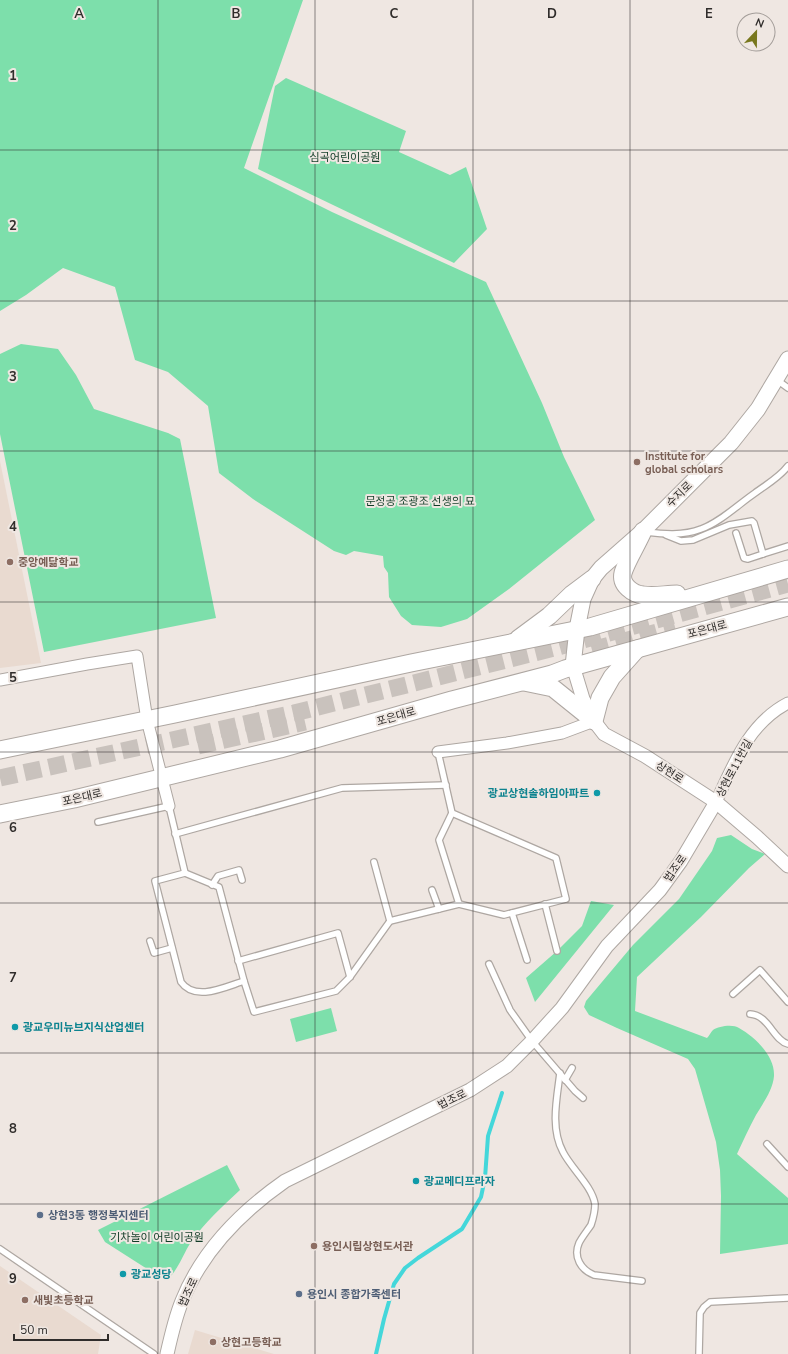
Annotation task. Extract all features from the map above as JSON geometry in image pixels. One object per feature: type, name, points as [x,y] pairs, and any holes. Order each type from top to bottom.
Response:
[{"type":"main road","name":"수지로","points":[[573,666],[577,630],[583,599],[592,579],[731,444],[758,409],[782,384],[788,359]]},
{"type":"main road","points":[[643,531],[623,574],[625,586],[642,595],[701,595]]},
{"type":"main road","points":[[0,750],[411,663],[577,630],[788,569]]},
{"type":"main road","points":[[512,643],[549,616],[572,594],[592,579]]},
{"type":"main road","name":"포은대로","points":[[0,814],[74,799],[280,750],[452,700],[788,607]]},
{"type":"main road","points":[[521,682],[553,688],[594,721],[600,698],[612,677],[637,648]]},
{"type":"street","points":[[0,680],[137,656],[147,720],[169,806]]},
{"type":"street","name":"상현로","points":[[573,666],[583,699],[594,721],[604,734],[645,756],[716,802],[788,866]]},
{"type":"street","name":"상현로11번길","points":[[716,802],[732,767],[750,737],[762,721],[777,708],[788,703]]},
{"type":"street","points":[[438,752],[507,743],[562,732],[594,721]]},
{"type":"street","name":"법조로","points":[[167,1354],[182,1302],[195,1275],[227,1230],[255,1203],[285,1181],[470,1090],[506,1066],[532,1041],[562,1008],[607,946],[660,890],[681,861],[716,802]]},
{"type":"lane","points":[[643,531],[664,534],[682,533],[701,529],[722,517],[782,474],[788,466]]},
{"type":"lane","points":[[664,534],[681,541],[693,540],[729,525],[752,521],[754,523],[763,554]]},
{"type":"lane","points":[[736,533],[744,558],[748,559],[788,546]]},
{"type":"lane","points":[[438,752],[452,813],[439,840],[459,904]]},
{"type":"lane","points":[[175,834],[342,788],[446,785]]},
{"type":"lane","points":[[98,822],[169,806],[185,873]]},
{"type":"lane","points":[[244,981],[201,992],[186,988],[181,982],[155,881],[185,873],[219,887],[238,961],[254,1012],[336,991],[350,976],[390,921],[459,904],[504,915],[566,899],[556,858],[452,813]]},
{"type":"lane","points":[[374,862],[390,921]]},
{"type":"lane","points":[[212,884],[218,876],[239,870],[242,880]]},
{"type":"lane","points":[[432,890],[439,909]]},
{"type":"lane","points":[[545,904],[558,951]]},
{"type":"lane","points":[[512,913],[527,960]]},
{"type":"lane","points":[[238,961],[338,933],[350,976]]},
{"type":"lane","points":[[150,941],[154,953],[172,948]]},
{"type":"lane","points":[[490,964],[510,1010],[532,1041],[575,1091],[583,1098]]},
{"type":"lane","points":[[733,994],[760,970],[788,1002]]},
{"type":"lane","points":[[750,1014],[760,1016],[781,1040],[788,1044]]},
{"type":"lane","points":[[566,1080],[572,1068]]},
{"type":"lane","points":[[560,1073],[556,1108],[558,1140],[563,1152],[591,1193],[595,1204],[593,1225],[579,1244],[576,1253],[578,1261],[582,1268],[594,1275],[642,1281]]},
{"type":"lane","points":[[767,1144],[788,1167]]},
{"type":"lane","points":[[0,1249],[154,1354]]},
{"type":"lane","points":[[699,1354],[700,1313],[710,1302],[788,1298]]},
{"type":"shaded area","name":"중앙예닮학교","points":[[0,461],[41,663],[0,668]]},
{"type":"shaded area","name":"새빛초등학교","points":[[0,1266],[101,1335],[98,1354],[0,1354]]},
{"type":"shaded area","name":"상현고등학교","points":[[195,1330],[274,1354],[188,1354]]},
{"type":"green space","name":"문정공 조광조 선생의 묘","points":[[0,0],[303,0],[244,168],[332,212],[486,282],[542,403],[564,457],[595,520],[509,589],[467,619],[441,627],[412,625],[401,616],[389,597],[388,573],[384,567],[383,556],[354,551],[346,555],[334,551],[253,499],[219,473],[208,406],[168,372],[135,360],[115,287],[63,268],[26,295],[0,311]]},
{"type":"green space","name":"심곡어린이공원","points":[[286,78],[406,131],[399,152],[450,175],[466,167],[487,229],[454,263],[258,169],[275,86]]},
{"type":"green space","points":[[21,344],[58,349],[76,375],[94,409],[168,433],[180,439],[216,618],[44,652],[0,434],[0,354]]},
{"type":"green space","points":[[731,835],[752,849],[765,854],[637,977],[635,1011],[707,1038],[713,1030],[726,1026],[736,1027],[751,1036],[768,1054],[771,1061],[774,1076],[772,1086],[753,1120],[737,1154],[788,1198],[788,1244],[720,1254],[720,1170],[716,1142],[695,1069],[688,1059],[589,1015],[584,1007],[586,1001],[633,945],[679,899],[712,851],[717,838]]},
{"type":"green space","points":[[591,901],[614,905],[535,1002],[526,978],[557,951],[582,926]]},
{"type":"green space","points":[[331,1008],[337,1031],[296,1042],[290,1019]]},
{"type":"green space","name":"기차놀이 어린이공원","points":[[227,1165],[240,1190],[214,1214],[196,1235],[174,1272],[166,1281],[105,1242],[98,1230]]},
{"type":"waterway","points":[[376,1354],[394,1284],[405,1268],[462,1229],[481,1197],[485,1178],[488,1136],[502,1093]]},
{"type":"tunnel","points":[[0,778],[294,713],[554,648],[788,584]]},
{"type":"tunnel","points":[[592,650],[675,627]]},
{"type":"tunnel","points":[[198,746],[305,722]]},
{"type":"place","name":"Institute for global scholars","points":[[637,462]]},
{"type":"place","name":"중앙예닮학교","points":[[10,562]]},
{"type":"place","name":"광교상현솔하임아파트","points":[[597,793]]},
{"type":"place","name":"광교우미뉴브지식산업센터","points":[[15,1027]]},
{"type":"place","name":"광교메디프라자","points":[[416,1181]]},
{"type":"place","name":"상현3동 행정복지센터","points":[[40,1215]]},
{"type":"place","name":"용인시립상현도서관","points":[[314,1246]]},
{"type":"place","name":"광교성당","points":[[123,1274]]},
{"type":"place","name":"용인시 종합가족센터","points":[[299,1294]]},
{"type":"place","name":"새빛초등학교","points":[[25,1300]]},
{"type":"place","name":"상현고등학교","points":[[213,1342]]}]
